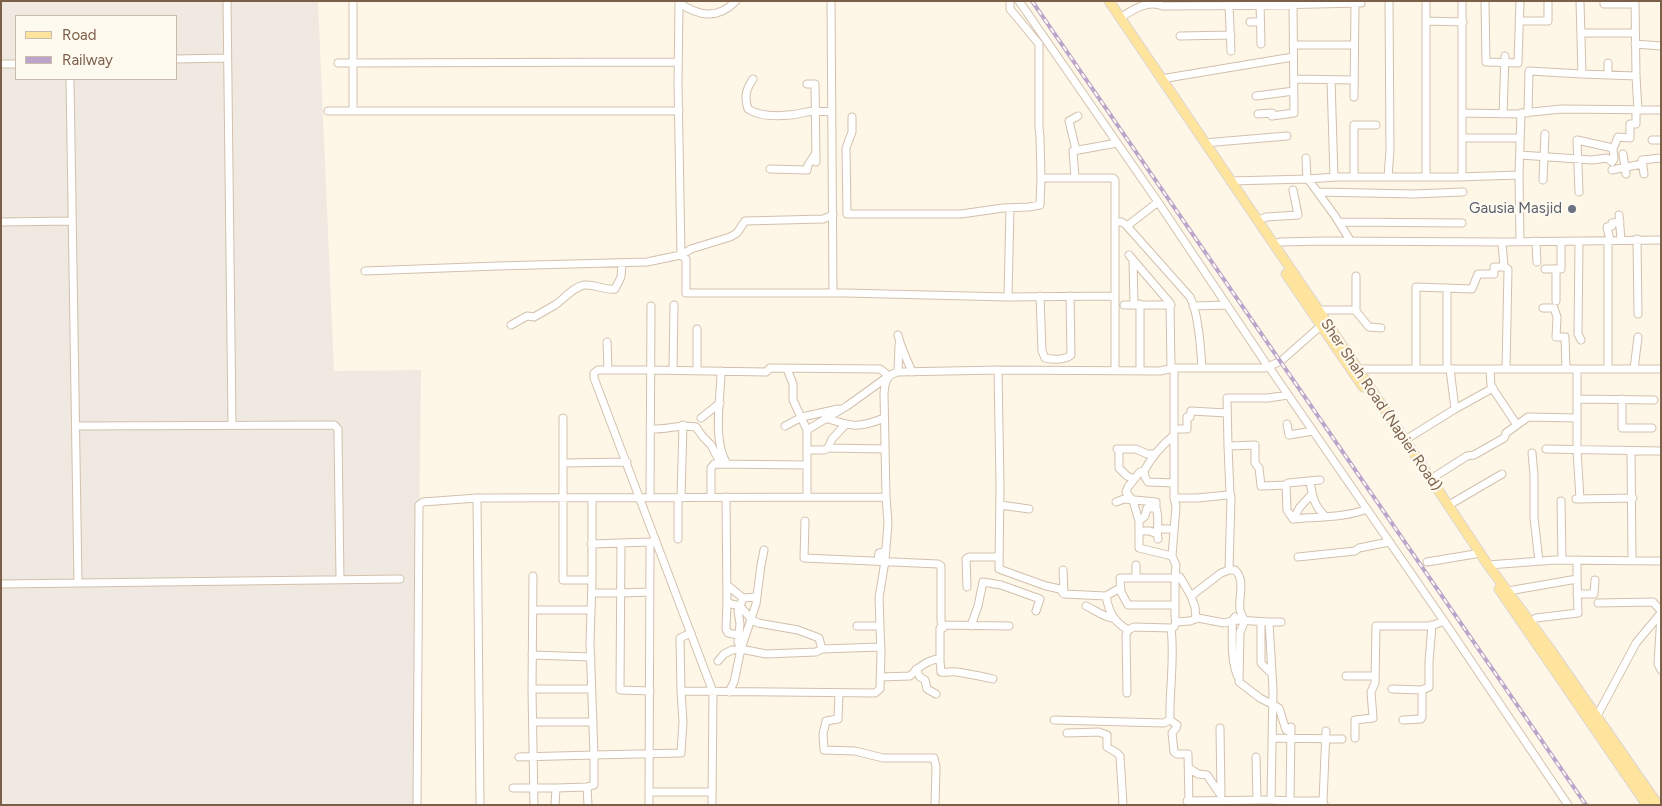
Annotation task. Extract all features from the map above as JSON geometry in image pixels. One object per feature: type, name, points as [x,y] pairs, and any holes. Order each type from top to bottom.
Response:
[{"type":"main road","name":"Sher Shah Road (Napier Road)","points":[[1102,1],[1111,7],[1120,18],[1160,80],[1319,310],[1323,324],[1358,369],[1448,506],[1531,623],[1647,805]]},
{"type":"main road","name":"Sher Shah Road (Napier Road)","points":[[1111,7],[1475,554],[1658,805]]},
{"type":"street","points":[[227,1],[232,425]]},
{"type":"street","points":[[353,1],[353,111]]},
{"type":"street","points":[[679,2],[692,12],[707,15],[719,13],[729,8],[736,1]]},
{"type":"street","points":[[831,1],[833,293]]},
{"type":"street","points":[[852,117],[852,132],[846,148],[847,214],[961,214],[1010,208],[1029,208],[1040,205],[1040,136],[1038,128],[1039,44],[1010,9],[1010,1]]},
{"type":"street","points":[[1019,1],[1158,202],[1265,362]]},
{"type":"street","points":[[1388,176],[1390,150],[1390,1]]},
{"type":"street","points":[[1426,1],[1426,177]]},
{"type":"street","points":[[1462,1],[1462,176]]},
{"type":"street","points":[[1485,1],[1486,62],[1505,59],[1518,63],[1520,1]]},
{"type":"street","points":[[1520,21],[1548,21],[1548,1]]},
{"type":"street","points":[[1580,1],[1582,74]]},
{"type":"street","points":[[1599,159],[1611,149],[1618,136],[1630,138],[1630,124],[1636,124],[1637,110],[1635,2],[1604,4],[1604,1]]},
{"type":"street","points":[[679,2],[681,255]]},
{"type":"street","points":[[1120,18],[1145,3],[1163,6],[1204,4],[1230,6],[1260,3],[1358,2],[1354,45],[1354,97]]},
{"type":"street","points":[[1260,3],[1261,44]]},
{"type":"street","points":[[1258,114],[1272,113],[1272,116],[1294,114],[1293,3]]},
{"type":"street","points":[[1230,6],[1231,51]]},
{"type":"street","points":[[1426,21],[1463,22]]},
{"type":"street","points":[[1250,22],[1260,22]]},
{"type":"street","points":[[1581,33],[1635,33]]},
{"type":"street","points":[[1180,36],[1231,35]]},
{"type":"street","points":[[1635,44],[1661,46]]},
{"type":"street","points":[[1293,45],[1354,45]]},
{"type":"street","points":[[1160,80],[1293,57]]},
{"type":"street","points":[[178,59],[227,58]]},
{"type":"street","points":[[1503,114],[1505,59]]},
{"type":"street","points":[[338,63],[678,62]]},
{"type":"street","points":[[1608,63],[1608,75]]},
{"type":"street","points":[[1,64],[15,64]]},
{"type":"street","points":[[1520,242],[1520,138],[1525,114],[1529,71],[1636,76]]},
{"type":"street","points":[[753,79],[746,91],[745,97],[748,109],[754,113],[786,115],[832,112]]},
{"type":"street","points":[[1294,79],[1354,80]]},
{"type":"street","points":[[70,80],[78,583]]},
{"type":"street","points":[[1331,80],[1334,177]]},
{"type":"street","points":[[807,84],[815,84],[816,162]]},
{"type":"street","points":[[1256,96],[1294,92]]},
{"type":"street","points":[[1462,113],[1525,114],[1562,109],[1661,110]]},
{"type":"street","points":[[328,111],[679,111]]},
{"type":"street","points":[[1076,150],[1068,121],[1078,116]]},
{"type":"street","points":[[1354,177],[1354,125],[1376,125]]},
{"type":"street","points":[[1543,180],[1545,134]]},
{"type":"street","points":[[1204,143],[1287,136]]},
{"type":"street","points":[[1462,138],[1520,138]]},
{"type":"street","points":[[1579,192],[1577,140],[1611,149]]},
{"type":"street","points":[[1652,140],[1661,140]]},
{"type":"street","points":[[1075,178],[1073,151],[1117,143]]},
{"type":"street","points":[[1520,155],[1578,159],[1607,158],[1610,162],[1613,161],[1611,149]]},
{"type":"street","points":[[770,169],[807,170],[816,153]]},
{"type":"street","points":[[1624,154],[1626,171]]},
{"type":"street","points":[[1306,158],[1307,179],[1318,192],[1350,240]]},
{"type":"street","points":[[1644,174],[1642,160],[1661,158]]},
{"type":"street","points":[[1612,170],[1626,171],[1642,164]]},
{"type":"street","points":[[1230,181],[1334,177],[1519,175]]},
{"type":"street","points":[[1040,178],[1113,178],[1115,180],[1115,371]]},
{"type":"street","points":[[1257,222],[1266,217],[1298,215],[1299,212],[1293,190]]},
{"type":"street","points":[[1318,192],[1414,194],[1463,192]]},
{"type":"street","points":[[1127,226],[1158,202]]},
{"type":"street","points":[[1008,296],[1010,208]]},
{"type":"street","points":[[365,271],[647,262],[681,255],[691,249],[730,237],[737,233],[745,221],[823,219],[833,215]]},
{"type":"street","points":[[1608,369],[1608,226],[1612,226],[1612,223],[1620,219],[1621,240]]},
{"type":"street","points":[[1,222],[72,222]]},
{"type":"street","points":[[1115,222],[1122,222],[1127,226],[1190,297],[1201,353],[1202,368]]},
{"type":"street","points":[[1338,222],[1462,223]]},
{"type":"street","points":[[1637,239],[1638,314]]},
{"type":"street","points":[[1273,244],[1280,242],[1350,240],[1502,242],[1661,240]]},
{"type":"street","points":[[1536,241],[1537,262]]},
{"type":"street","points":[[1502,242],[1504,267]]},
{"type":"street","points":[[1545,269],[1561,269],[1561,242]]},
{"type":"street","points":[[1579,242],[1578,334],[1581,336],[1581,340]]},
{"type":"street","points":[[681,255],[686,259],[686,293],[1114,296]]},
{"type":"street","points":[[1127,692],[1126,635],[1128,630],[1134,627],[1171,628],[1174,627],[1176,622],[1176,565],[1172,556],[1176,506],[1174,498],[1171,305],[1169,300],[1131,257],[1137,304],[1140,371]]},
{"type":"street","points":[[511,324],[527,316],[534,317],[565,298],[578,287],[585,285],[615,289],[621,277],[622,264]]},
{"type":"street","points":[[1416,368],[1416,287],[1472,289],[1478,274],[1494,274],[1494,267],[1504,267],[1508,269],[1506,369]]},
{"type":"street","points":[[1556,269],[1556,337],[1565,336],[1566,369]]},
{"type":"street","points":[[1356,276],[1356,311],[1369,327],[1381,328]]},
{"type":"street","points":[[1447,288],[1448,369],[1455,409]]},
{"type":"street","points":[[1040,296],[1042,351],[1045,358],[1048,359],[1066,358],[1071,355],[1070,296]]},
{"type":"street","points":[[673,370],[674,305]]},
{"type":"street","points":[[1124,305],[1171,305]]},
{"type":"street","points":[[1193,306],[1227,305]]},
{"type":"street","points":[[650,306],[650,498]]},
{"type":"street","points":[[1543,308],[1556,306]]},
{"type":"street","points":[[1319,310],[1356,311]]},
{"type":"street","points":[[807,430],[898,372],[998,370],[1160,371],[1202,368],[1265,368],[1281,361],[1323,324]]},
{"type":"street","points":[[696,370],[697,329]]},
{"type":"street","points":[[1634,369],[1638,337]]},
{"type":"street","points":[[898,372],[898,338],[901,350],[908,359],[912,372]]},
{"type":"street","points":[[607,342],[608,370]]},
{"type":"street","points":[[712,805],[713,692],[653,542],[640,498],[594,378],[594,373],[598,370],[766,372],[770,368],[787,368],[880,370],[888,377]]},
{"type":"street","points":[[787,368],[793,384],[793,400],[807,430],[807,496]]},
{"type":"street","points":[[1358,369],[1661,369]]},
{"type":"street","points":[[1490,369],[1493,388],[1517,425]]},
{"type":"street","points":[[1577,369],[1578,499],[1633,498]]},
{"type":"street","points":[[871,370],[877,384]]},
{"type":"street","points":[[998,370],[999,569],[1060,589],[1064,594],[1106,596],[1120,588]]},
{"type":"street","points":[[1271,370],[1568,805]]},
{"type":"street","points":[[721,371],[719,425],[724,464]]},
{"type":"street","points":[[681,691],[875,693],[880,689],[879,598],[888,523],[884,449],[884,393],[888,377]]},
{"type":"street","points":[[1405,440],[1493,388]]},
{"type":"street","points":[[1228,570],[1231,497],[1227,398],[1268,398],[1288,395]]},
{"type":"street","points":[[1577,399],[1654,400]]},
{"type":"street","points":[[1622,400],[1622,428],[1652,428]]},
{"type":"street","points":[[701,418],[720,403]]},
{"type":"street","points":[[785,426],[802,417],[843,408]]},
{"type":"street","points":[[1172,556],[1139,548],[1139,521],[1133,500],[1126,492],[1134,479],[1140,472],[1144,471],[1155,454],[1173,433],[1187,429],[1187,417],[1190,417],[1190,411],[1227,413]]},
{"type":"street","points":[[1431,479],[1467,456],[1474,455],[1504,438],[1506,433],[1528,417],[1577,418]]},
{"type":"street","points":[[563,418],[563,580],[592,580]]},
{"type":"street","points":[[825,418],[856,426],[871,424],[884,418]]},
{"type":"street","points":[[828,448],[832,439],[846,424]]},
{"type":"street","points":[[1287,424],[1289,435],[1313,431]]},
{"type":"street","points":[[76,426],[334,425],[338,429],[340,579]]},
{"type":"street","points":[[650,429],[662,430],[682,426],[696,427],[724,464]]},
{"type":"street","points":[[678,539],[682,426]]},
{"type":"street","points":[[1228,446],[1255,445],[1255,463],[1258,468],[1261,486],[1286,485],[1288,483],[1320,480]]},
{"type":"street","points":[[807,450],[824,450],[828,448],[884,449]]},
{"type":"street","points":[[1134,479],[1127,476],[1119,468],[1118,449],[1136,449],[1147,454],[1155,454]]},
{"type":"street","points":[[1546,449],[1632,452],[1661,451]]},
{"type":"street","points":[[1532,452],[1534,518],[1539,561]]},
{"type":"street","points":[[1632,452],[1632,560]]},
{"type":"street","points":[[564,463],[627,462]]},
{"type":"street","points":[[711,497],[711,466],[724,464],[807,465]]},
{"type":"street","points":[[1144,471],[1148,482],[1174,482]]},
{"type":"street","points":[[1448,506],[1502,474]]},
{"type":"street","points":[[1310,481],[1315,505],[1325,516]]},
{"type":"street","points":[[1286,485],[1288,510],[1293,519]]},
{"type":"street","points":[[1174,498],[1226,496],[1230,493]]},
{"type":"street","points":[[1293,519],[1300,507],[1312,494]]},
{"type":"street","points":[[726,497],[726,630],[728,633],[738,634]]},
{"type":"street","points":[[417,805],[419,505],[423,502],[477,498],[886,497]]},
{"type":"street","points":[[477,498],[480,805]]},
{"type":"street","points":[[513,788],[587,787],[594,785],[591,688],[592,498]]},
{"type":"street","points":[[1116,502],[1124,499],[1156,502],[1159,518],[1158,534]]},
{"type":"street","points":[[1561,501],[1562,560]]},
{"type":"street","points":[[1000,506],[1029,509]]},
{"type":"street","points":[[1139,521],[1145,516],[1147,508],[1156,508]]},
{"type":"street","points":[[1293,519],[1352,515],[1366,509]]},
{"type":"street","points":[[805,521],[804,558],[938,564],[942,566],[941,621],[943,625]]},
{"type":"street","points":[[1139,531],[1150,531],[1158,534],[1174,529]]},
{"type":"street","points":[[591,544],[653,542]]},
{"type":"street","points":[[649,805],[650,592],[653,542]]},
{"type":"street","points":[[1298,557],[1355,551],[1359,548],[1389,542]]},
{"type":"street","points":[[621,544],[620,690],[650,691]]},
{"type":"street","points":[[730,692],[741,649],[752,620],[764,550]]},
{"type":"street","points":[[1427,562],[1475,554]]},
{"type":"street","points":[[966,587],[966,559],[995,557],[999,555]]},
{"type":"street","points":[[1488,564],[1562,560],[1661,561]]},
{"type":"street","points":[[1531,623],[1536,618],[1578,613],[1577,560]]},
{"type":"street","points":[[1136,565],[1136,578]]},
{"type":"street","points":[[1064,570],[1064,594]]},
{"type":"street","points":[[1191,596],[1221,573],[1235,570],[1239,574],[1240,609],[1245,621],[1240,632],[1239,679]]},
{"type":"street","points":[[533,576],[534,805]]},
{"type":"street","points":[[1175,608],[1166,605],[1128,605],[1120,588],[1120,578],[1180,577],[1191,596],[1195,607],[1196,619]]},
{"type":"street","points":[[1,584],[400,578]]},
{"type":"street","points":[[1022,592],[1027,579]]},
{"type":"street","points":[[1508,591],[1577,579]]},
{"type":"street","points":[[1577,594],[1594,594],[1595,580]]},
{"type":"street","points":[[970,626],[978,606],[983,582],[1002,585],[1040,600],[1036,611]]},
{"type":"street","points":[[727,585],[743,598],[757,597]]},
{"type":"street","points":[[592,593],[650,592]]},
{"type":"street","points":[[1106,596],[1112,618],[1120,626],[1128,630]]},
{"type":"street","points":[[741,649],[738,642],[738,634],[740,606],[743,598]]},
{"type":"street","points":[[727,602],[740,606],[752,620],[758,623],[798,630],[819,638],[822,649]]},
{"type":"street","points":[[1598,603],[1653,602],[1661,612],[1658,664],[1661,670]]},
{"type":"street","points":[[1086,606],[1103,616],[1112,618]]},
{"type":"street","points":[[1240,609],[1232,620],[1234,667],[1239,682],[1260,698],[1279,708],[1286,730],[1342,739]]},
{"type":"street","points":[[533,610],[591,610]]},
{"type":"street","points":[[1593,718],[1636,643],[1661,612]]},
{"type":"street","points":[[1176,622],[1196,619],[1224,622],[1232,620],[1281,622]]},
{"type":"street","points":[[1355,738],[1355,720],[1373,718],[1371,692],[1374,689],[1375,676],[1376,626],[1432,625],[1444,621]]},
{"type":"street","points":[[1260,622],[1261,663],[1272,674]]},
{"type":"street","points":[[1264,801],[1272,738],[1272,674],[1269,622]]},
{"type":"street","points":[[993,678],[971,673],[966,675],[955,672],[941,672],[940,628],[943,628],[943,625],[1009,626]]},
{"type":"street","points":[[1392,690],[1422,690],[1429,687],[1432,625]]},
{"type":"street","points":[[857,626],[879,626]]},
{"type":"street","points":[[1170,720],[1169,700],[1172,683],[1173,640],[1171,628]]},
{"type":"street","points":[[519,757],[681,753],[683,722],[680,638],[691,633]]},
{"type":"street","points":[[718,662],[724,654],[732,650],[741,649],[766,654],[816,652],[822,649],[880,647]]},
{"type":"street","points":[[532,655],[591,657]]},
{"type":"street","points":[[880,677],[910,676],[916,669],[931,660],[940,660]]},
{"type":"street","points":[[916,669],[925,680],[927,689],[936,694]]},
{"type":"street","points":[[1346,676],[1375,676]]},
{"type":"street","points":[[532,688],[591,688]]},
{"type":"street","points":[[1403,720],[1421,719],[1423,709],[1422,690]]},
{"type":"street","points":[[839,693],[838,719],[826,721],[824,750],[855,751],[882,758],[934,758],[936,767],[935,805]]},
{"type":"street","points":[[1054,720],[1164,722],[1170,720]]},
{"type":"street","points":[[1170,720],[1177,725],[1172,733],[1174,752],[1177,754],[1188,754],[1189,803],[1221,798],[1324,803],[1326,735]]},
{"type":"street","points":[[533,722],[593,722]]},
{"type":"street","points":[[1220,728],[1221,798]]},
{"type":"street","points":[[1067,733],[1099,732],[1107,735],[1107,747],[1120,756],[1123,805]]},
{"type":"street","points":[[1272,738],[1291,732]]},
{"type":"street","points":[[1290,800],[1291,732]]},
{"type":"street","points":[[1256,757],[1264,801]]},
{"type":"street","points":[[1189,768],[1198,774],[1207,776],[1221,798]]},
{"type":"street","points":[[587,787],[588,805]]},
{"type":"street","points":[[555,805],[556,788]]},
{"type":"street","points":[[649,792],[712,792]]},
{"type":"shaded area","points":[[1,1],[318,1],[334,371],[421,370],[416,805],[1,805]]},
{"type":"railway","points":[[1032,1],[1586,805]]},
{"type":"place","name":"Gausia Masjid","points":[[1572,209]]}]
